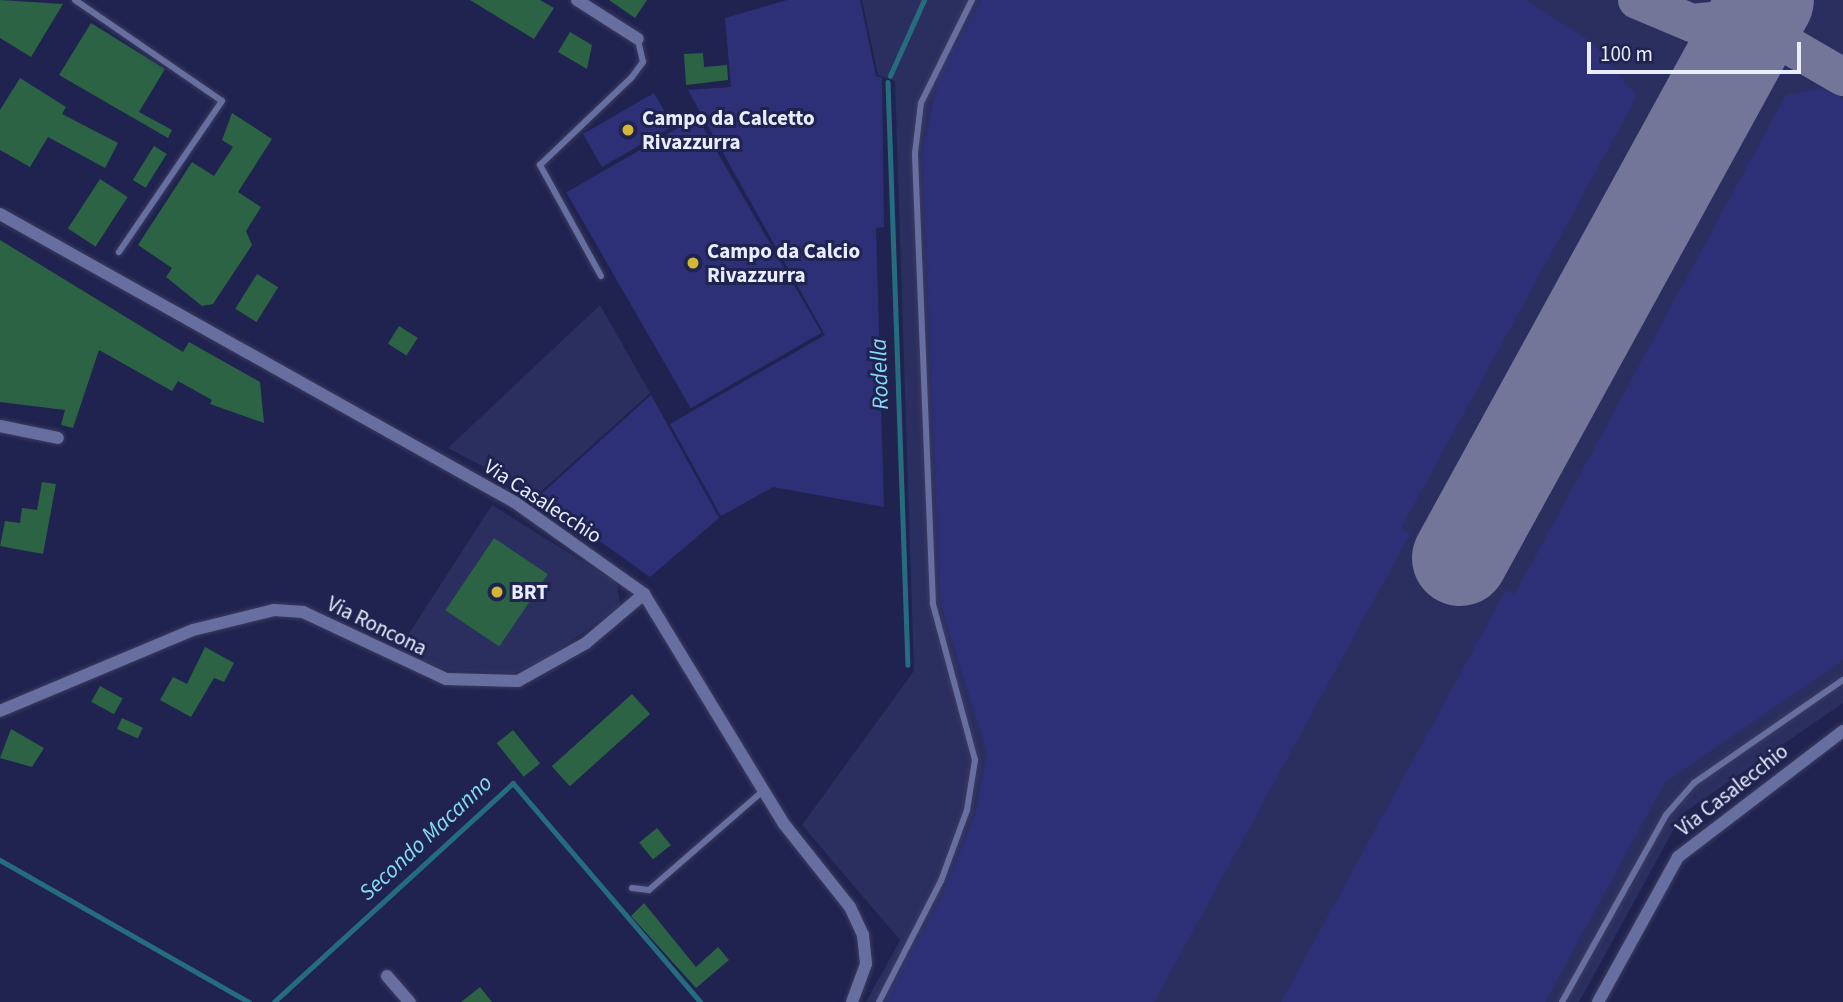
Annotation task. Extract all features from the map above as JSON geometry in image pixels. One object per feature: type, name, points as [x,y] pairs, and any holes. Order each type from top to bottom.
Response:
[{"type":"street","points":[[577,0],[638,39]]},
{"type":"street","name":"Via Casalecchio","points":[[0,214],[516,503],[644,593],[765,790],[863,935],[866,964],[852,1002]]},
{"type":"street","points":[[0,426],[58,438]]},
{"type":"street","name":"Via Roncona","points":[[0,711],[192,630],[274,610],[314,617],[446,679],[517,681],[586,643],[644,593]]},
{"type":"street","name":"Via Casalecchio","points":[[1598,1002],[1678,857],[1843,731]]},
{"type":"street","points":[[387,976],[410,1002]]},
{"type":"lane","points":[[75,0],[222,101],[119,252]]},
{"type":"lane","points":[[878,1002],[941,881],[967,810],[975,760],[933,604],[915,153],[925,92],[972,0]]},
{"type":"lane","points":[[601,276],[540,165],[632,77],[643,62],[638,39]]},
{"type":"lane","points":[[1562,1002],[1666,815],[1694,783],[1843,680]]},
{"type":"lane","points":[[632,888],[649,890],[765,790]]},
{"type":"shaded area","points":[[787,0],[860,0],[876,76],[882,78],[884,227],[876,228],[884,507],[773,487],[721,516],[670,424],[825,335],[688,90],[731,87],[725,18]]},
{"type":"shaded area","points":[[862,0],[1843,0],[1843,703],[1682,814],[1579,1002],[866,1002],[900,940],[802,825],[914,671],[895,81],[878,75]]},
{"type":"shaded area","points":[[981,0],[1526,0],[1593,43],[1637,96],[1401,528],[1410,534],[1154,1002],[884,1002],[940,899],[975,815],[987,752],[940,603],[922,152],[941,70]]},
{"type":"shaded area","points":[[1822,88],[1843,99],[1843,660],[1665,782],[1545,1002],[1281,1002],[1506,590],[1515,594],[1786,95]]},
{"type":"shaded area","name":"Campo da Calcetto Rivazzurra","points":[[654,93],[673,126],[602,167],[583,134]]},
{"type":"shaded area","name":"Campo da Calcio Rivazzurra","points":[[697,117],[822,333],[691,408],[566,192]]},
{"type":"shaded area","points":[[600,305],[650,393],[537,495],[448,448]]},
{"type":"shaded area","points":[[651,395],[719,518],[650,577],[538,497]]},
{"type":"shaded area","points":[[492,505],[617,583],[620,606],[543,661],[514,673],[448,670],[415,659],[399,649]]},
{"type":"building","points":[[0,0],[63,4],[31,57],[0,38]]},
{"type":"building","points":[[470,0],[540,0],[554,8],[534,39]]},
{"type":"building","points":[[609,0],[647,0],[635,18]]},
{"type":"building","points":[[91,23],[165,69],[139,112],[172,130],[168,138],[59,75]]},
{"type":"building","points":[[570,32],[592,45],[587,69],[558,52]]},
{"type":"building","points":[[703,53],[704,67],[727,65],[728,80],[686,85],[684,54]]},
{"type":"building","points":[[20,78],[66,107],[62,114],[118,143],[105,168],[48,137],[30,167],[0,150],[0,110]]},
{"type":"building","points":[[232,113],[272,139],[238,192],[261,207],[246,231],[252,245],[213,304],[202,306],[166,277],[172,268],[138,245],[192,162],[214,176],[233,147],[222,140]]},
{"type":"building","points":[[154,146],[167,154],[146,188],[133,180]]},
{"type":"building","points":[[100,179],[128,197],[96,246],[68,228]]},
{"type":"building","points":[[0,240],[183,352],[189,342],[260,382],[264,423],[210,404],[212,400],[178,381],[172,391],[99,350],[73,428],[61,425],[65,410],[0,402]]},
{"type":"building","points":[[257,274],[278,287],[256,322],[235,309]]},
{"type":"building","points":[[399,326],[418,338],[407,355],[388,344]]},
{"type":"building","points":[[42,482],[56,484],[43,554],[0,546],[5,521],[20,523],[22,508],[37,510]]},
{"type":"building","name":"BRT","points":[[494,538],[548,574],[499,646],[445,610]]},
{"type":"building","points":[[205,647],[234,663],[224,682],[214,678],[191,717],[160,700],[173,677],[187,684]]},
{"type":"building","points":[[100,686],[123,699],[114,714],[91,702]]},
{"type":"building","points":[[632,694],[650,714],[570,786],[552,766]]},
{"type":"building","points":[[122,718],[143,728],[138,739],[117,729]]},
{"type":"building","points":[[11,729],[44,748],[32,767],[0,758]]},
{"type":"building","points":[[513,730],[540,763],[524,777],[497,743]]},
{"type":"building","points":[[657,828],[671,845],[653,860],[639,842]]},
{"type":"building","points":[[644,903],[696,967],[718,947],[729,960],[696,988],[631,916]]},
{"type":"building","points":[[480,987],[492,1002],[461,1002]]},
{"type":"waterway","name":"Rodella","points":[[890,76],[924,0]]},
{"type":"waterway","name":"Rodella","points":[[888,82],[908,665]]},
{"type":"waterway","name":"Secondo Macanno","points":[[274,1002],[513,783],[701,1002]]},
{"type":"waterway","name":"Secondo Macanno","points":[[0,860],[249,1002]]},
{"type":"taxiway","points":[[1637,0],[1692,23],[1722,20],[1755,0]]},
{"type":"taxiway","points":[[1769,0],[1766,19],[1774,37],[1843,77]]},
{"type":"runway","points":[[1460,558],[1766,0]]},
{"type":"place","name":"Campo da Calcetto Rivazzurra","points":[[628,130]]},
{"type":"place","name":"Campo da Calcio Rivazzurra","points":[[693,263]]},
{"type":"place","name":"BRT","points":[[497,592]]}]
